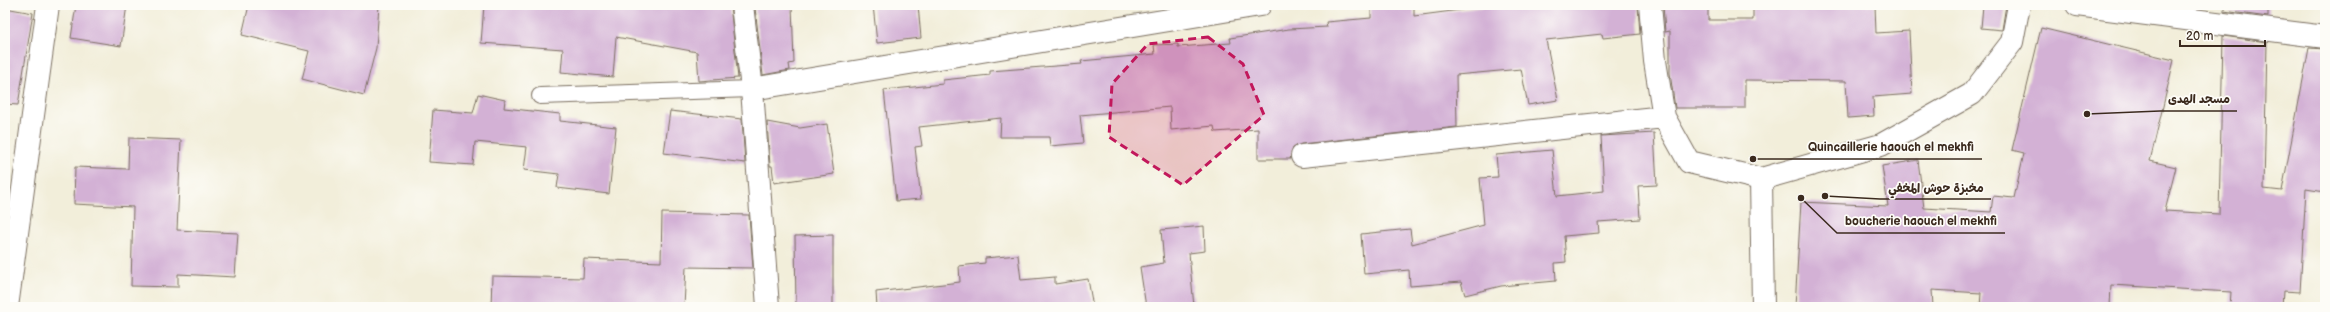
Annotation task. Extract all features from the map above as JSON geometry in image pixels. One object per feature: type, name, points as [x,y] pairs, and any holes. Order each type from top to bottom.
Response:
[{"type":"street","points":[[7,307],[11,227],[48,5]]},
{"type":"street","points":[[742,5],[752,89],[768,307]]},
{"type":"street","points":[[752,89],[1260,5]]},
{"type":"street","points":[[1650,5],[1655,61],[1664,117],[1689,162],[1761,179],[1881,145],[1972,94],[2012,42],[2019,5]]},
{"type":"street","points":[[2077,5],[2325,37]]},
{"type":"street","points":[[1302,156],[1664,117]]},
{"type":"street","points":[[1761,179],[1763,307]]},
{"type":"lane","points":[[540,96],[752,89]]},
{"type":"highlighted area","points":[[1208,37],[1243,64],[1264,115],[1218,153],[1183,185],[1109,137],[1112,84],[1148,44]]},
{"type":"building","points":[[76,5],[127,5],[121,46],[71,38]]},
{"type":"building","points":[[249,5],[379,5],[376,48],[364,95],[302,79],[309,51],[242,35]]},
{"type":"building","points":[[484,5],[730,5],[738,78],[699,81],[697,52],[616,37],[613,77],[561,72],[563,49],[481,43]]},
{"type":"building","points":[[873,5],[918,5],[921,38],[877,43]]},
{"type":"building","points":[[1371,5],[1414,5],[1414,16],[1498,5],[1638,5],[1640,34],[1603,38],[1602,34],[1546,40],[1558,100],[1528,105],[1521,69],[1456,75],[1457,127],[1301,144],[1293,148],[1290,159],[1258,159],[1258,129],[1215,132],[1214,126],[1171,130],[1170,107],[1080,115],[1083,143],[1050,146],[1049,137],[1000,137],[1001,118],[919,127],[922,146],[915,147],[921,199],[896,201],[884,90],[943,84],[943,80],[990,75],[990,71],[1082,64],[1081,61],[1155,54],[1154,45],[1178,44],[1178,47],[1231,43],[1230,38],[1289,29],[1327,27],[1326,22],[1371,18]]},
{"type":"building","points":[[1663,5],[1708,5],[1708,20],[1753,20],[1753,5],[1875,5],[1876,33],[1909,31],[1912,94],[1873,97],[1874,116],[1848,118],[1846,81],[1745,80],[1745,108],[1675,108],[1670,73],[1670,31],[1665,32]]},
{"type":"building","points":[[1983,5],[2006,5],[2002,30],[1981,28]]},
{"type":"building","points":[[2224,5],[2268,5],[2268,17],[2224,11]]},
{"type":"building","points":[[792,6],[794,63],[789,64],[790,70],[763,75],[755,8]]},
{"type":"building","points":[[5,8],[33,13],[18,105],[5,104]]},
{"type":"building","points":[[2041,28],[2174,60],[2150,161],[2176,167],[2165,211],[2219,214],[2223,36],[2267,42],[2264,189],[2282,191],[2309,48],[2325,49],[2325,192],[2306,189],[2300,292],[2283,291],[2282,307],[2230,307],[2231,292],[2111,285],[2110,307],[1980,307],[1981,293],[1932,290],[1933,307],[1795,307],[1801,202],[1888,206],[1882,166],[1918,160],[1924,208],[1991,212],[1993,196],[2014,198],[2024,153],[2012,150]]},
{"type":"building","points":[[478,94],[505,100],[504,108],[560,114],[560,121],[616,127],[609,194],[557,188],[559,174],[524,170],[527,147],[475,142],[473,165],[429,162],[433,110],[473,113]]},
{"type":"building","points":[[670,111],[742,119],[745,163],[664,153]]},
{"type":"building","points":[[767,122],[800,128],[827,124],[834,174],[774,183],[772,166],[770,166]]},
{"type":"building","points":[[1654,133],[1657,185],[1638,186],[1640,219],[1598,222],[1599,233],[1564,236],[1566,262],[1555,263],[1556,281],[1501,286],[1465,295],[1461,282],[1410,286],[1409,270],[1364,274],[1361,234],[1410,229],[1412,244],[1484,225],[1480,178],[1498,177],[1496,155],[1552,150],[1557,196],[1604,191],[1601,136]]},
{"type":"building","points":[[129,138],[181,140],[177,230],[238,233],[235,277],[178,274],[178,287],[131,286],[133,207],[74,204],[75,167],[128,169]]},
{"type":"building","points":[[662,213],[749,215],[753,268],[686,267],[684,307],[491,307],[492,276],[583,278],[584,259],[661,262]]},
{"type":"building","points":[[1204,226],[1205,251],[1189,253],[1194,307],[1146,307],[1140,267],[1164,263],[1161,230]]},
{"type":"building","points":[[833,235],[833,307],[796,307],[795,236]]},
{"type":"building","points":[[1018,255],[1021,280],[1055,277],[1055,284],[1088,279],[1093,307],[877,307],[876,292],[960,282],[959,266],[985,263],[985,258]]},
{"type":"place","name":"مسجد الهدى","points":[[2087,114]]},
{"type":"place","name":"Quincaillerie haouch el mekhfi","points":[[1753,159]]},
{"type":"place","name":"مخبزة حوش المخفي","points":[[1825,196]]},
{"type":"place","name":"boucherie haouch el mekhfi","points":[[1801,198]]}]
